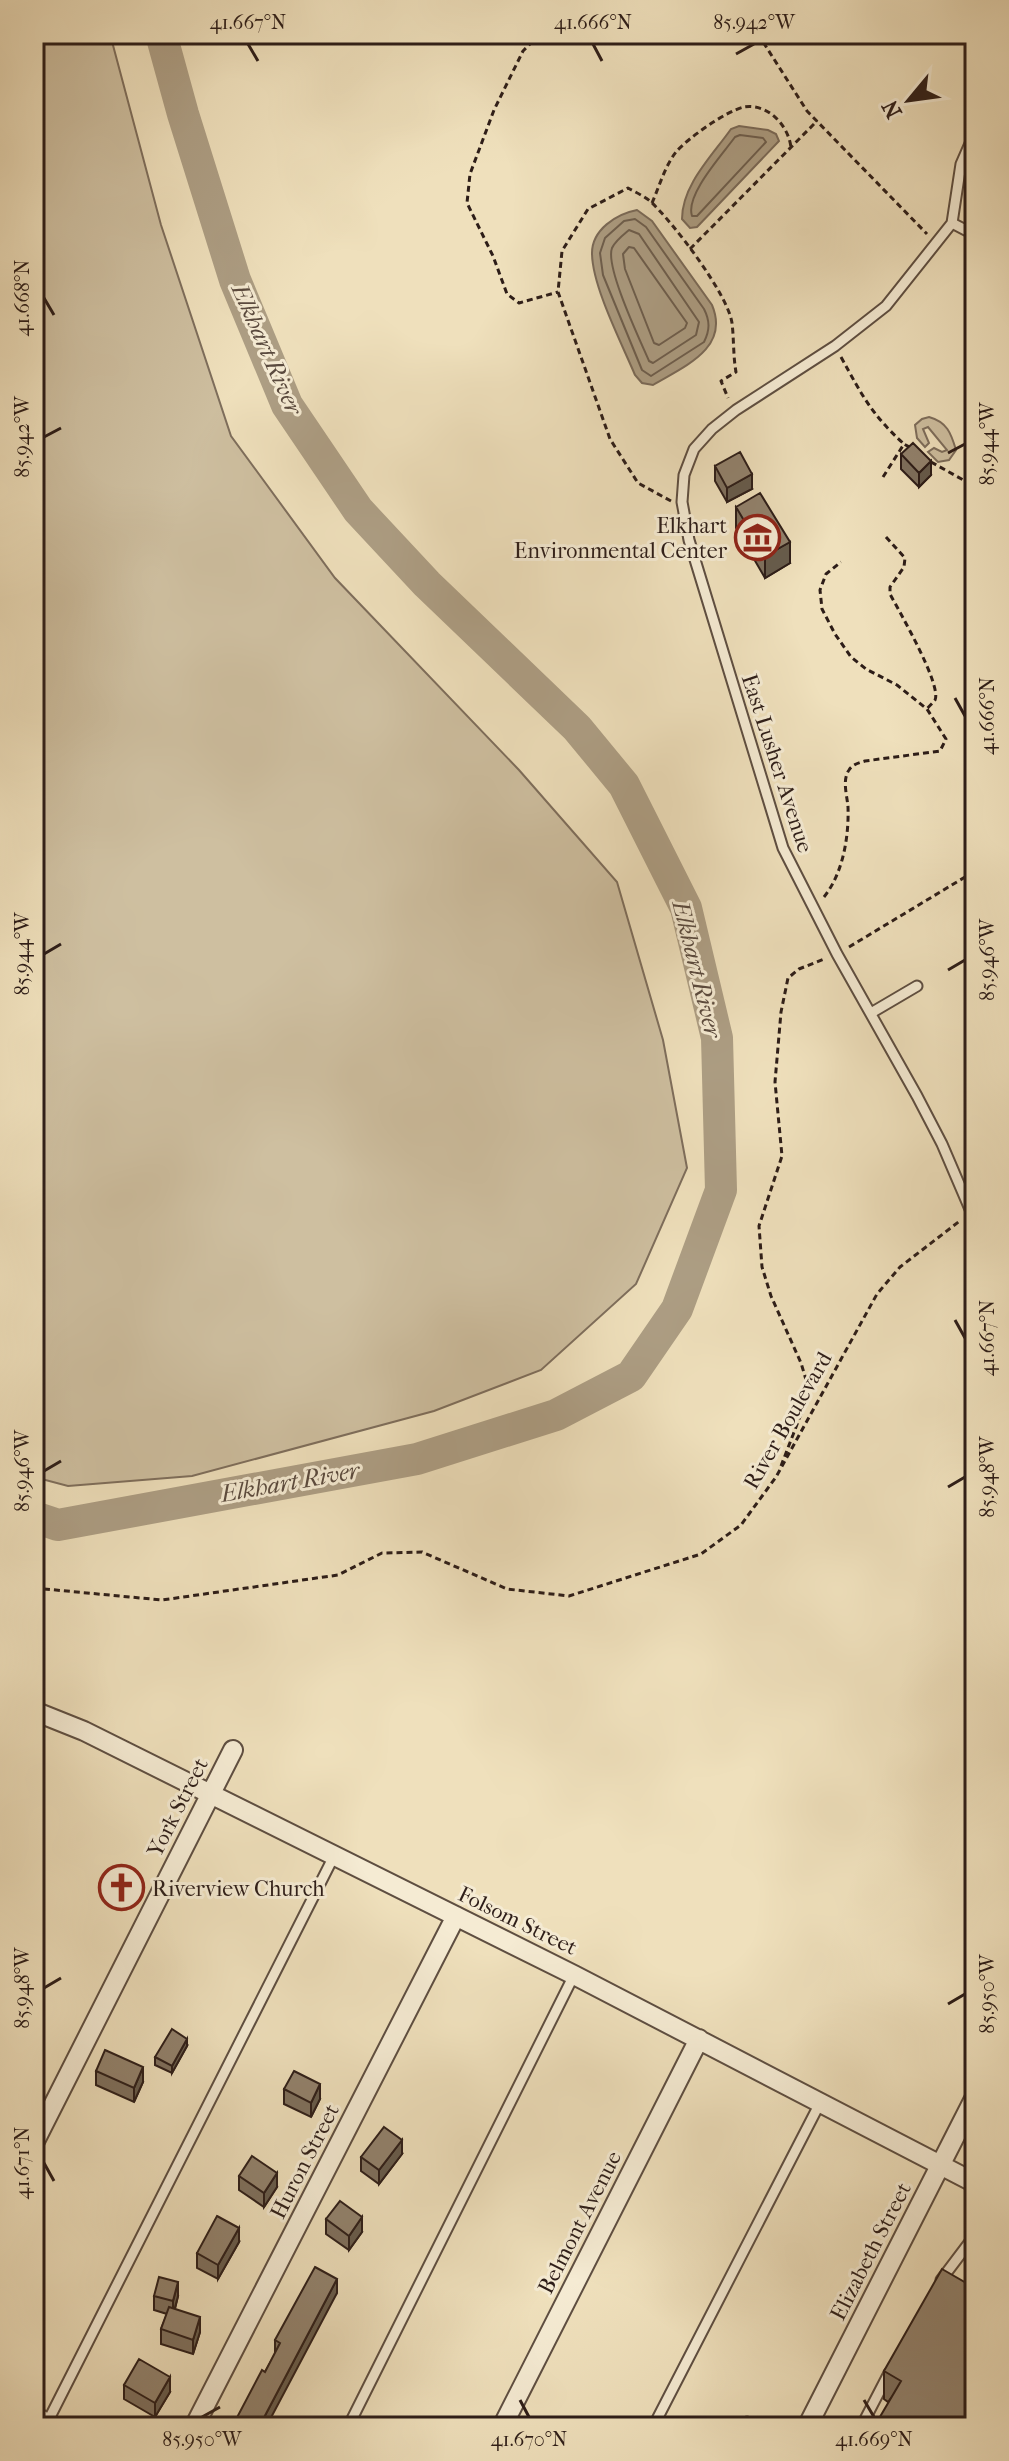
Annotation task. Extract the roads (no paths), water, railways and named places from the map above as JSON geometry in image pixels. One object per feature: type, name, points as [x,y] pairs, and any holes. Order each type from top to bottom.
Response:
[{"type":"street","name":"Folsom Street","points":[[34,1711],[84,1731],[574,1975],[975,2183]]},
{"type":"street","name":"York Street","points":[[34,2143],[233,1750]]},
{"type":"street","name":"Huron Street","points":[[194,2427],[456,1916]]},
{"type":"street","name":"Belmont Avenue","points":[[502,2427],[699,2039]]},
{"type":"street","name":"Elizabeth Street","points":[[807,2427],[975,2097]]},
{"type":"lane","points":[[975,132],[961,164],[952,223],[975,235]]},
{"type":"lane","name":"East Lusher Avenue","points":[[952,223],[886,306],[794,375],[736,410],[712,429],[694,449],[684,475],[682,502],[689,540],[783,848],[837,954],[942,1144],[973,1217]]},
{"type":"lane","points":[[871,1013],[917,986]]},
{"type":"lane","points":[[45,2422],[334,1856]]},
{"type":"lane","points":[[348,2427],[574,1975]]},
{"type":"lane","points":[[653,2427],[820,2102]]},
{"type":"lane","points":[[931,2293],[975,2235]]},
{"type":"lane","points":[[861,2427],[896,2360]]},
{"type":"water","points":[[739,126],[768,130],[776,134],[779,141],[697,227],[690,228],[682,219],[683,206],[692,183],[731,129]]},
{"type":"water","points":[[637,210],[652,221],[712,305],[716,320],[715,333],[701,354],[653,385],[642,383],[635,375],[602,298],[593,266],[593,245],[601,230],[621,215]]},
{"type":"waterway","name":"Elkhart River","points":[[34,1517],[58,1525],[417,1459],[556,1415],[631,1376],[677,1309],[721,1190],[717,1038],[686,908],[624,785],[577,728],[427,584],[358,510],[287,405],[235,280],[161,34]]},
{"type":"place","name":"Elkhart Environmental Center","points":[[758,538]]},
{"type":"place","name":"Riverview Church","points":[[121,1888]]}]
